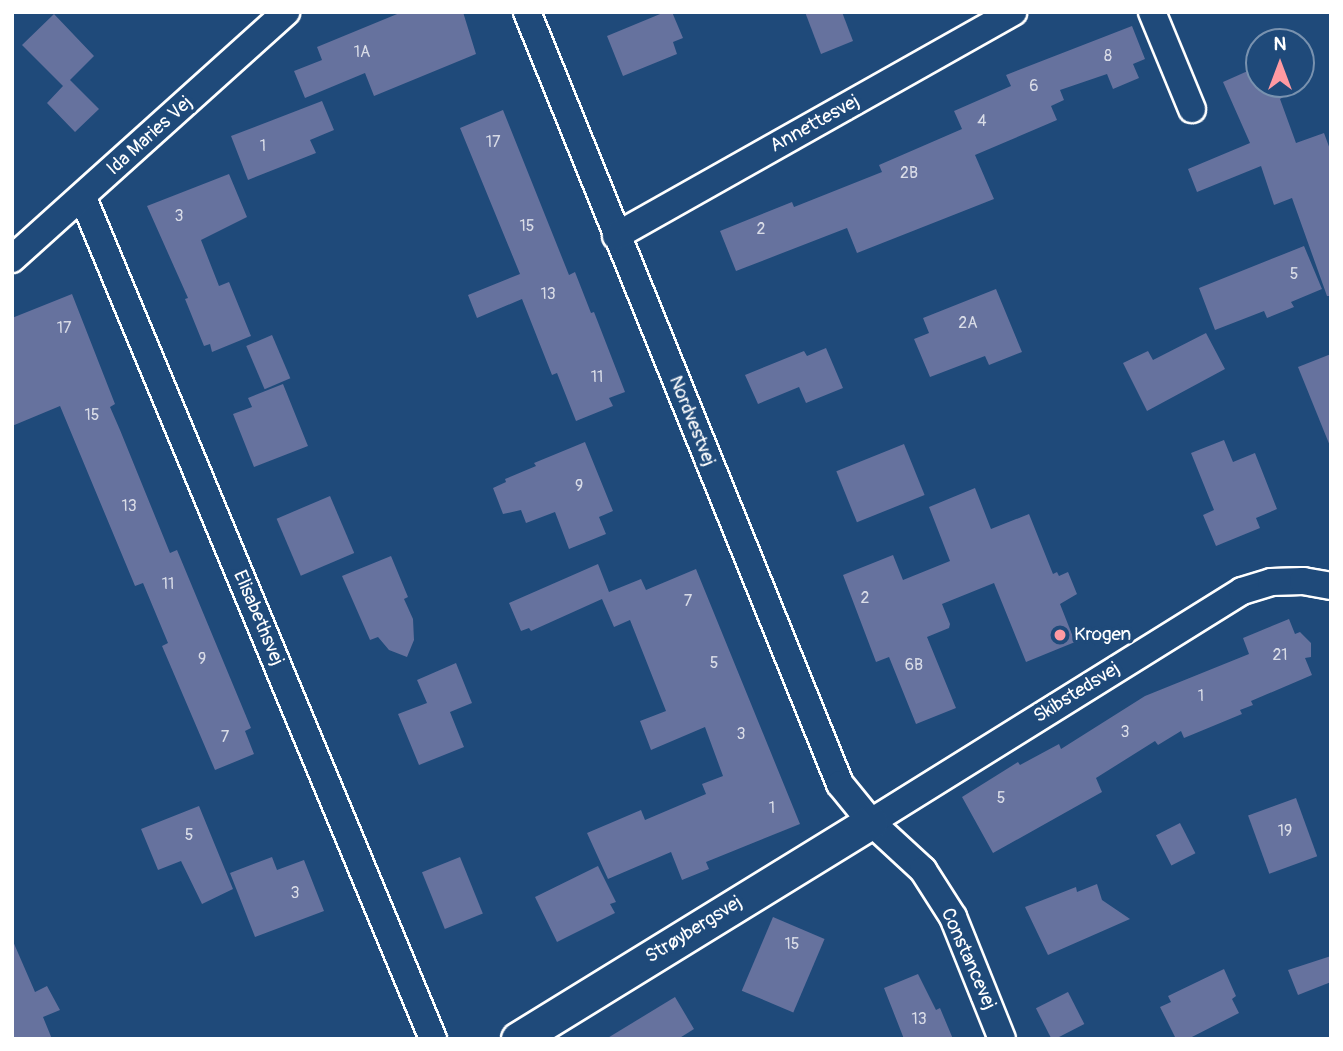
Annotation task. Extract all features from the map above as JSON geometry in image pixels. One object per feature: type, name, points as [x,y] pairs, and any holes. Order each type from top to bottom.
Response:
[{"type":"street","name":"Ida Maries Vej","points":[[12,259],[83,198],[286,12]]},
{"type":"street","name":"Nordvestvej","points":[[527,12],[840,784],[871,822]]},
{"type":"street","name":"Annettesvej","points":[[616,236],[1013,12]]},
{"type":"street","points":[[1152,12],[1192,109]]},
{"type":"street","name":"Elisabethsvej","points":[[83,198],[433,1039]]},
{"type":"street","name":"Skibstedsvej","points":[[871,822],[1242,591],[1271,582],[1303,581],[1331,586]]},
{"type":"street","name":"Strøybergsvej","points":[[518,1039],[871,822]]},
{"type":"street","name":"Constancevej","points":[[871,822],[923,870],[953,917],[1002,1039]]},
{"type":"building","points":[[402,12],[463,12],[476,54],[374,96],[365,73],[305,98],[294,71],[322,60],[317,47]]},
{"type":"building","points":[[665,12],[672,12],[683,38],[673,42],[677,54],[623,76],[607,36]]},
{"type":"building","points":[[805,12],[842,12],[853,41],[821,54]]},
{"type":"building","points":[[54,14],[94,56],[70,80],[99,109],[75,132],[47,103],[63,86],[22,45]]},
{"type":"building","points":[[1132,26],[1145,59],[1133,64],[1139,78],[1113,89],[1107,74],[1060,90],[1064,100],[1051,106],[1057,120],[975,155],[994,199],[857,253],[847,228],[736,271],[720,231],[792,202],[794,207],[882,172],[879,165],[962,129],[954,111],[1011,86],[1006,75]]},
{"type":"building","points":[[1245,72],[1245,98],[1282,98],[1296,143],[1324,133],[1331,152],[1331,296],[1327,296],[1292,198],[1274,205],[1261,166],[1197,192],[1188,169],[1250,143],[1223,82]]},
{"type":"building","points":[[322,101],[334,130],[310,140],[316,153],[248,180],[231,136]]},
{"type":"building","points":[[503,110],[569,275],[575,272],[591,313],[594,312],[625,392],[609,398],[613,406],[576,421],[557,373],[552,375],[522,299],[477,318],[468,295],[520,274],[460,128]]},
{"type":"building","points":[[229,174],[247,217],[201,240],[219,286],[229,282],[251,336],[212,352],[210,344],[204,346],[185,299],[188,298],[147,206]]},
{"type":"building","points":[[1304,246],[1322,289],[1291,302],[1294,307],[1267,318],[1264,311],[1215,330],[1199,288]]},
{"type":"building","points":[[996,289],[1022,352],[989,365],[985,356],[930,377],[914,339],[929,333],[923,318]]},
{"type":"building","points":[[72,294],[115,404],[110,407],[170,553],[177,550],[251,728],[245,731],[254,754],[215,770],[162,646],[168,643],[143,583],[135,586],[60,406],[12,426],[12,318]]},
{"type":"building","points":[[1206,333],[1225,369],[1147,411],[1123,363],[1148,351],[1153,360]]},
{"type":"building","points":[[272,335],[290,378],[265,389],[246,346]]},
{"type":"building","points":[[826,348],[843,388],[806,403],[799,387],[758,404],[745,375],[804,351],[807,356]]},
{"type":"building","points":[[1331,354],[1331,446],[1330,446],[1298,367]]},
{"type":"building","points":[[283,384],[308,446],[254,467],[233,414],[252,407],[248,398]]},
{"type":"building","points":[[1224,440],[1233,462],[1255,453],[1277,509],[1256,518],[1260,528],[1216,546],[1203,515],[1214,510],[1191,453]]},
{"type":"building","points":[[585,442],[613,511],[599,517],[606,534],[569,549],[555,512],[526,523],[521,510],[503,514],[493,488],[506,482],[505,479],[536,466],[534,463]]},
{"type":"building","points":[[904,444],[925,495],[857,522],[836,471]]},
{"type":"building","points":[[975,488],[991,529],[1029,514],[1053,574],[1057,572],[1059,576],[1068,572],[1077,594],[1060,604],[1075,642],[1026,662],[994,583],[942,604],[949,628],[927,637],[956,708],[916,724],[889,657],[876,662],[843,575],[893,555],[903,580],[950,561],[929,507]]},
{"type":"building","points":[[330,496],[354,553],[301,576],[277,519]]},
{"type":"building","points":[[391,556],[408,597],[404,599],[413,619],[414,640],[407,657],[389,650],[378,637],[370,640],[342,576]]},
{"type":"building","points":[[598,564],[609,592],[641,579],[646,590],[696,569],[800,824],[706,862],[709,869],[682,880],[671,852],[608,879],[587,833],[641,810],[645,820],[706,794],[702,784],[723,776],[705,727],[651,750],[640,721],[666,711],[630,620],[614,627],[602,599],[531,631],[529,628],[521,631],[509,603]]},
{"type":"building","points":[[1289,619],[1295,634],[1300,632],[1311,643],[1311,657],[1305,658],[1312,675],[1251,701],[1253,705],[1240,710],[1242,714],[1184,738],[1181,731],[1158,745],[1155,741],[1096,778],[1102,792],[993,853],[962,797],[1018,762],[1020,765],[1059,744],[1061,749],[1145,696],[1249,654],[1243,638]]},
{"type":"building","points":[[456,663],[472,703],[450,712],[464,747],[419,765],[398,714],[427,703],[417,680]]},
{"type":"building","points":[[1296,798],[1317,856],[1269,874],[1248,815]]},
{"type":"building","points":[[199,806],[233,889],[202,904],[181,861],[158,870],[141,829]]},
{"type":"building","points":[[1180,823],[1195,853],[1171,866],[1156,835]]},
{"type":"building","points":[[272,857],[277,870],[304,860],[324,911],[255,937],[230,873]]},
{"type":"building","points":[[460,857],[483,914],[445,929],[422,872]]},
{"type":"building","points":[[598,866],[616,902],[610,904],[615,913],[557,942],[535,897]]},
{"type":"building","points":[[1097,884],[1102,900],[1130,919],[1048,955],[1025,907],[1076,887],[1077,892]]},
{"type":"building","points":[[773,917],[825,939],[793,1013],[742,991]]},
{"type":"building","points":[[12,939],[35,992],[47,986],[60,1010],[43,1017],[52,1039],[12,1039]]},
{"type":"building","points":[[1331,956],[1331,982],[1298,995],[1288,970]]},
{"type":"building","points":[[1224,969],[1236,996],[1232,999],[1239,1013],[1188,1039],[1176,1039],[1160,1007],[1171,1002],[1168,996]]},
{"type":"building","points":[[918,974],[936,1010],[940,1008],[953,1039],[904,1039],[884,988]]},
{"type":"building","points":[[1068,992],[1084,1024],[1052,1039],[1036,1008]]},
{"type":"building","points":[[675,997],[694,1029],[678,1039],[606,1039]]},
{"type":"place","name":"Krogen","points":[[1060,635]]}]
